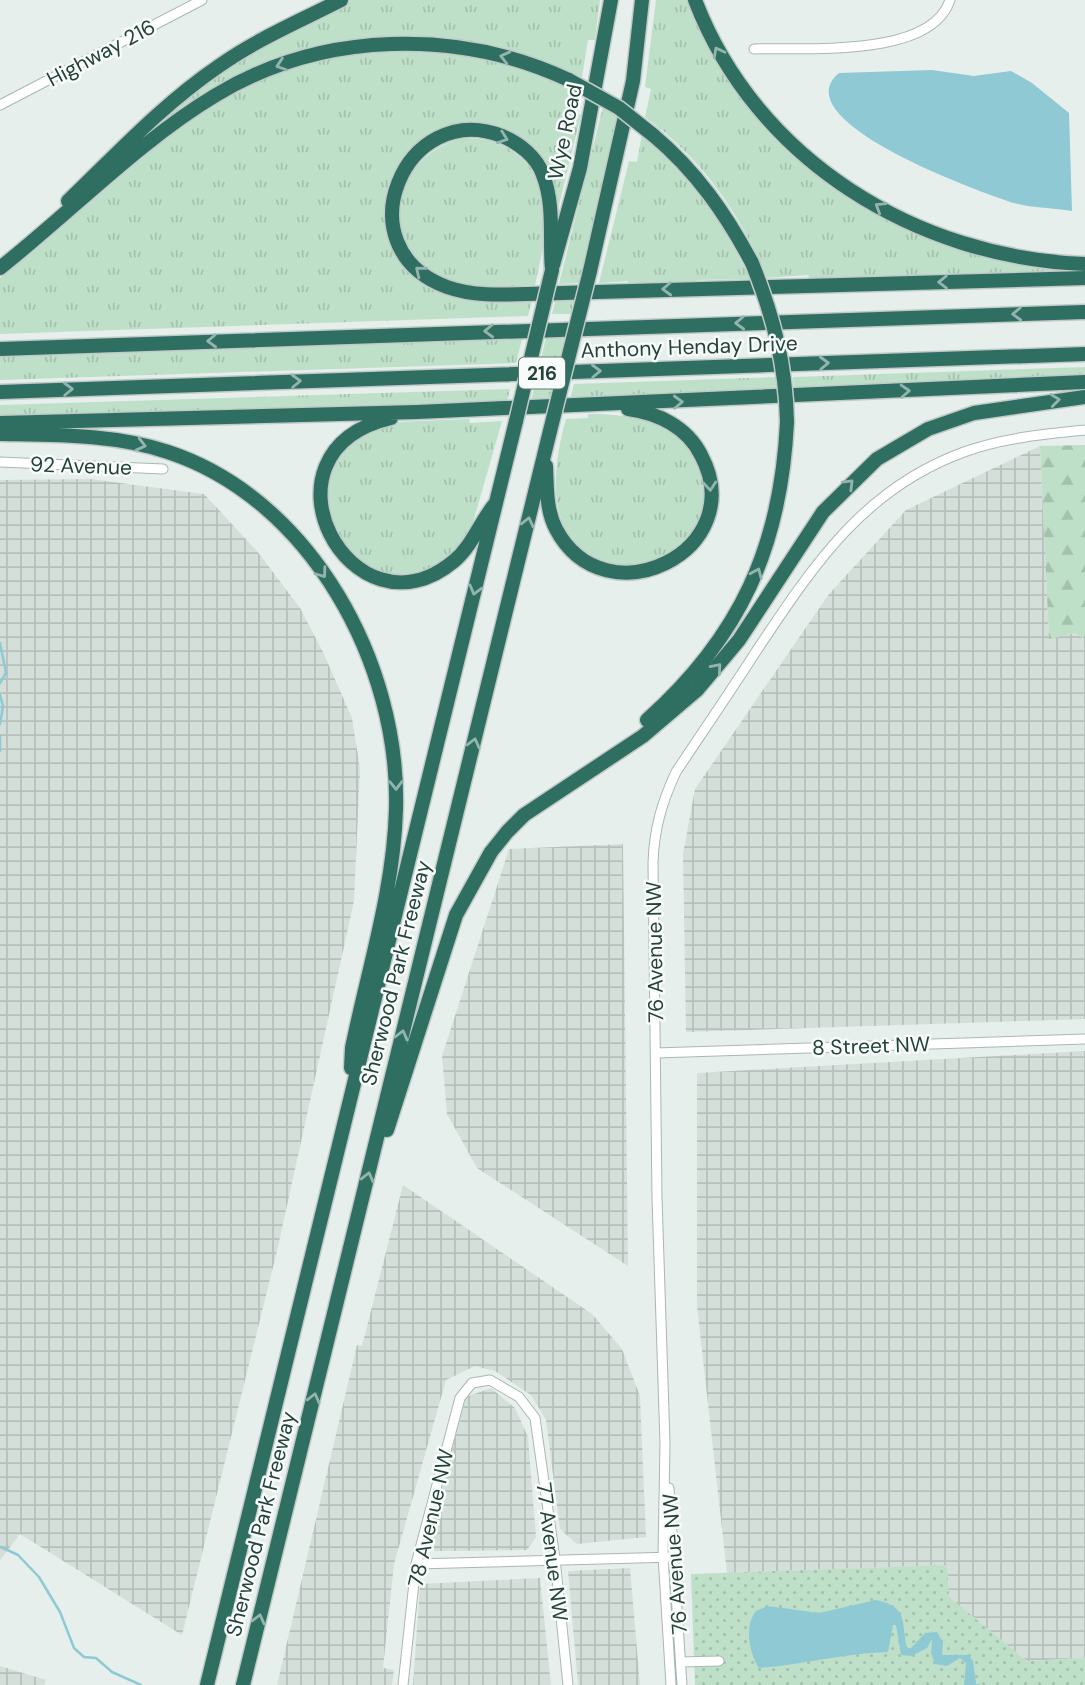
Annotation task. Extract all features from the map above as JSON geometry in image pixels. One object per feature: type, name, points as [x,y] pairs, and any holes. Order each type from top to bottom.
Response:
[{"type":"highway","points":[[42,234],[44,224],[162,111],[202,78],[240,51],[341,0]]},
{"type":"highway","name":"Wye Road","points":[[552,271],[580,168],[611,0]]},
{"type":"highway","name":"Sherwood Park Freeway","points":[[243,1685],[590,271],[634,81],[642,0]]},
{"type":"highway","points":[[695,0],[717,52],[750,102],[817,165],[846,185],[900,219],[956,242],[1040,261],[1085,264]]},
{"type":"highway","points":[[0,268],[191,111],[246,79],[297,60],[367,46],[433,44],[505,56],[569,80],[619,108],[653,135],[702,183],[731,223],[752,262],[777,334],[786,387],[787,422],[781,491],[770,539],[752,584],[725,633],[677,693],[567,785]]},
{"type":"highway","points":[[552,271],[550,196],[542,172],[529,154],[514,141],[479,131],[443,137],[413,157],[402,171],[394,191],[391,215],[398,245],[408,260],[431,280],[468,292],[527,294],[1085,278]]},
{"type":"highway","name":"Sherwood Park Freeway","points":[[208,1681],[552,271]]},
{"type":"highway","name":"Anthony Henday Drive","points":[[0,349],[1085,312]]},
{"type":"highway","name":"Anthony Henday Drive","points":[[0,392],[1085,354]]},
{"type":"highway","points":[[0,424],[417,412],[1085,382]]},
{"type":"highway","points":[[374,1149],[389,1128],[445,945],[471,884],[507,832],[524,815],[643,736],[713,673],[752,621],[823,512],[877,459],[928,429],[974,413],[1085,397]]},
{"type":"highway","points":[[545,453],[551,515],[557,529],[575,552],[598,566],[628,573],[657,568],[684,553],[701,532],[709,509],[709,475],[700,452],[672,424],[649,414],[609,404]]},
{"type":"highway","points":[[417,412],[365,427],[353,434],[331,458],[320,488],[320,506],[329,536],[345,558],[357,568],[382,579],[411,580],[433,575],[463,552],[482,519],[498,501]]},
{"type":"highway","points":[[0,433],[118,439],[168,452],[212,471],[281,524],[325,576],[345,607],[370,661],[385,709],[396,768],[392,857],[352,1048],[351,1096]]},
{"type":"street","name":"Highway 216","points":[[0,105],[202,0]]},
{"type":"street","points":[[754,49],[888,43],[935,22],[950,0]]},
{"type":"street","name":"76 Avenue NW","points":[[671,1685],[663,1556],[665,1443],[657,1198],[653,843],[664,799],[681,765],[806,577],[854,521],[909,480],[964,452],[1024,437],[1085,430]]},
{"type":"street","name":"92 Avenue","points":[[0,462],[163,469]]},
{"type":"street","name":"8 Street NW","points":[[656,1053],[1085,1039]]},
{"type":"street","name":"77 Avenue NW","points":[[462,1394],[472,1383],[491,1380],[519,1397],[535,1418],[555,1559],[568,1685]]},
{"type":"street","name":"78 Avenue NW","points":[[403,1685],[416,1564],[462,1394]]},
{"type":"street","name":"76 Avenue NW","points":[[665,1443],[682,1685]]},
{"type":"street","points":[[416,1564],[675,1557]]},
{"type":"street","points":[[681,1662],[719,1661]]},
{"type":"shaded area","points":[[1040,446],[1049,638],[1076,633],[1085,639],[1085,1019],[686,1032],[683,854],[695,789],[829,594],[906,510]]},
{"type":"shaded area","points":[[90,479],[204,494],[257,551],[300,608],[352,718],[360,769],[354,901],[277,1251],[182,1635],[20,1534],[0,1560],[0,480]]},
{"type":"shaded area","points":[[623,844],[628,1266],[477,1168],[447,1114],[442,1056],[509,849]]},
{"type":"shaded area","points":[[1085,1051],[1085,1658],[1027,1661],[948,1597],[947,1565],[727,1573],[697,1306],[697,1073]]},
{"type":"shaded area","points":[[403,1185],[592,1314],[622,1349],[640,1396],[646,1537],[577,1544],[560,1529],[546,1420],[531,1395],[495,1371],[475,1366],[446,1380],[394,1564],[383,1668],[394,1670],[392,1685],[277,1685],[357,1345],[362,1346]]},
{"type":"shaded area","points":[[491,1388],[515,1408],[528,1437],[536,1537],[527,1550],[435,1551],[428,1540],[466,1397]]},
{"type":"shaded area","points":[[630,1568],[640,1685],[578,1685],[568,1571]]},
{"type":"shaded area","points":[[540,1578],[551,1685],[413,1685],[420,1584]]},
{"type":"shaded area","points":[[0,1666],[46,1680],[44,1685],[0,1685]]},
{"type":"green space","points":[[350,0],[600,0],[595,40],[588,40],[582,77],[521,53],[461,40],[403,36],[345,41],[289,55],[235,78],[182,109],[131,148],[200,84],[285,33]]},
{"type":"green space","points":[[656,0],[688,0],[708,44],[747,101],[899,224],[1085,267],[1085,271],[811,280],[808,275],[767,278],[745,232],[717,189],[684,150],[645,117],[651,89],[645,87]]},
{"type":"green space","points":[[420,50],[481,57],[543,75],[579,93],[575,113],[581,115],[557,213],[547,170],[477,127],[405,159],[388,195],[387,224],[390,237],[414,275],[445,293],[532,300],[528,316],[0,334],[0,278],[183,126],[222,100],[264,79],[309,63],[364,53]]},
{"type":"green space","points":[[603,107],[620,118],[579,283],[559,284]]},
{"type":"green space","points":[[642,134],[675,165],[704,200],[750,279],[697,280],[695,286],[630,287],[628,281],[599,283],[629,161],[637,162]]},
{"type":"green space","points":[[460,139],[483,139],[503,146],[530,167],[539,182],[544,198],[545,232],[535,285],[514,286],[514,291],[502,291],[447,281],[422,268],[403,238],[399,220],[405,185],[427,156]]},
{"type":"green space","points":[[556,298],[576,299],[572,314],[552,314]]},
{"type":"green space","points":[[566,337],[561,362],[540,363],[546,338]]},
{"type":"green space","points":[[522,339],[516,363],[0,380],[0,357]]},
{"type":"green space","points":[[1085,367],[1085,378],[794,392],[793,377]]},
{"type":"green space","points":[[777,377],[778,393],[570,400],[574,384]]},
{"type":"green space","points":[[554,387],[551,401],[531,402],[534,388]]},
{"type":"green space","points":[[510,389],[507,402],[0,418],[0,405]]},
{"type":"green space","points":[[588,414],[619,415],[649,421],[675,435],[695,459],[704,499],[691,532],[664,555],[629,565],[595,559],[568,535],[556,489],[566,419],[588,418]]},
{"type":"green space","points":[[469,419],[470,423],[502,421],[472,526],[449,558],[425,571],[409,575],[384,573],[369,569],[336,541],[325,488],[335,462],[352,442],[397,422]]},
{"type":"green space","points":[[1085,445],[1085,639],[1075,633],[1049,639],[1040,446]]},
{"type":"green space","points":[[947,1565],[949,1597],[1027,1661],[1085,1658],[1085,1685],[695,1685],[691,1574]]},
{"type":"water","points":[[932,70],[974,76],[1011,71],[1032,83],[1069,113],[1072,211],[1014,203],[966,186],[894,153],[861,133],[838,112],[829,92],[839,73]]},
{"type":"water","points":[[876,1600],[899,1611],[907,1648],[911,1648],[925,1633],[937,1632],[943,1642],[942,1655],[968,1655],[973,1661],[976,1684],[981,1685],[964,1685],[966,1663],[960,1658],[947,1666],[935,1664],[931,1653],[932,1639],[927,1648],[911,1656],[901,1655],[896,1625],[893,1625],[888,1652],[759,1668],[750,1647],[749,1632],[756,1611],[768,1606],[819,1613]]},
{"type":"waterway","points":[[0,643],[6,673],[0,683]]},
{"type":"waterway","points":[[0,695],[3,706],[0,724]]},
{"type":"waterway","points":[[0,736],[0,751]]},
{"type":"waterway","points":[[1,1547],[18,1555],[39,1577],[60,1612],[74,1648],[84,1657],[96,1658],[112,1672],[141,1685]]}]
